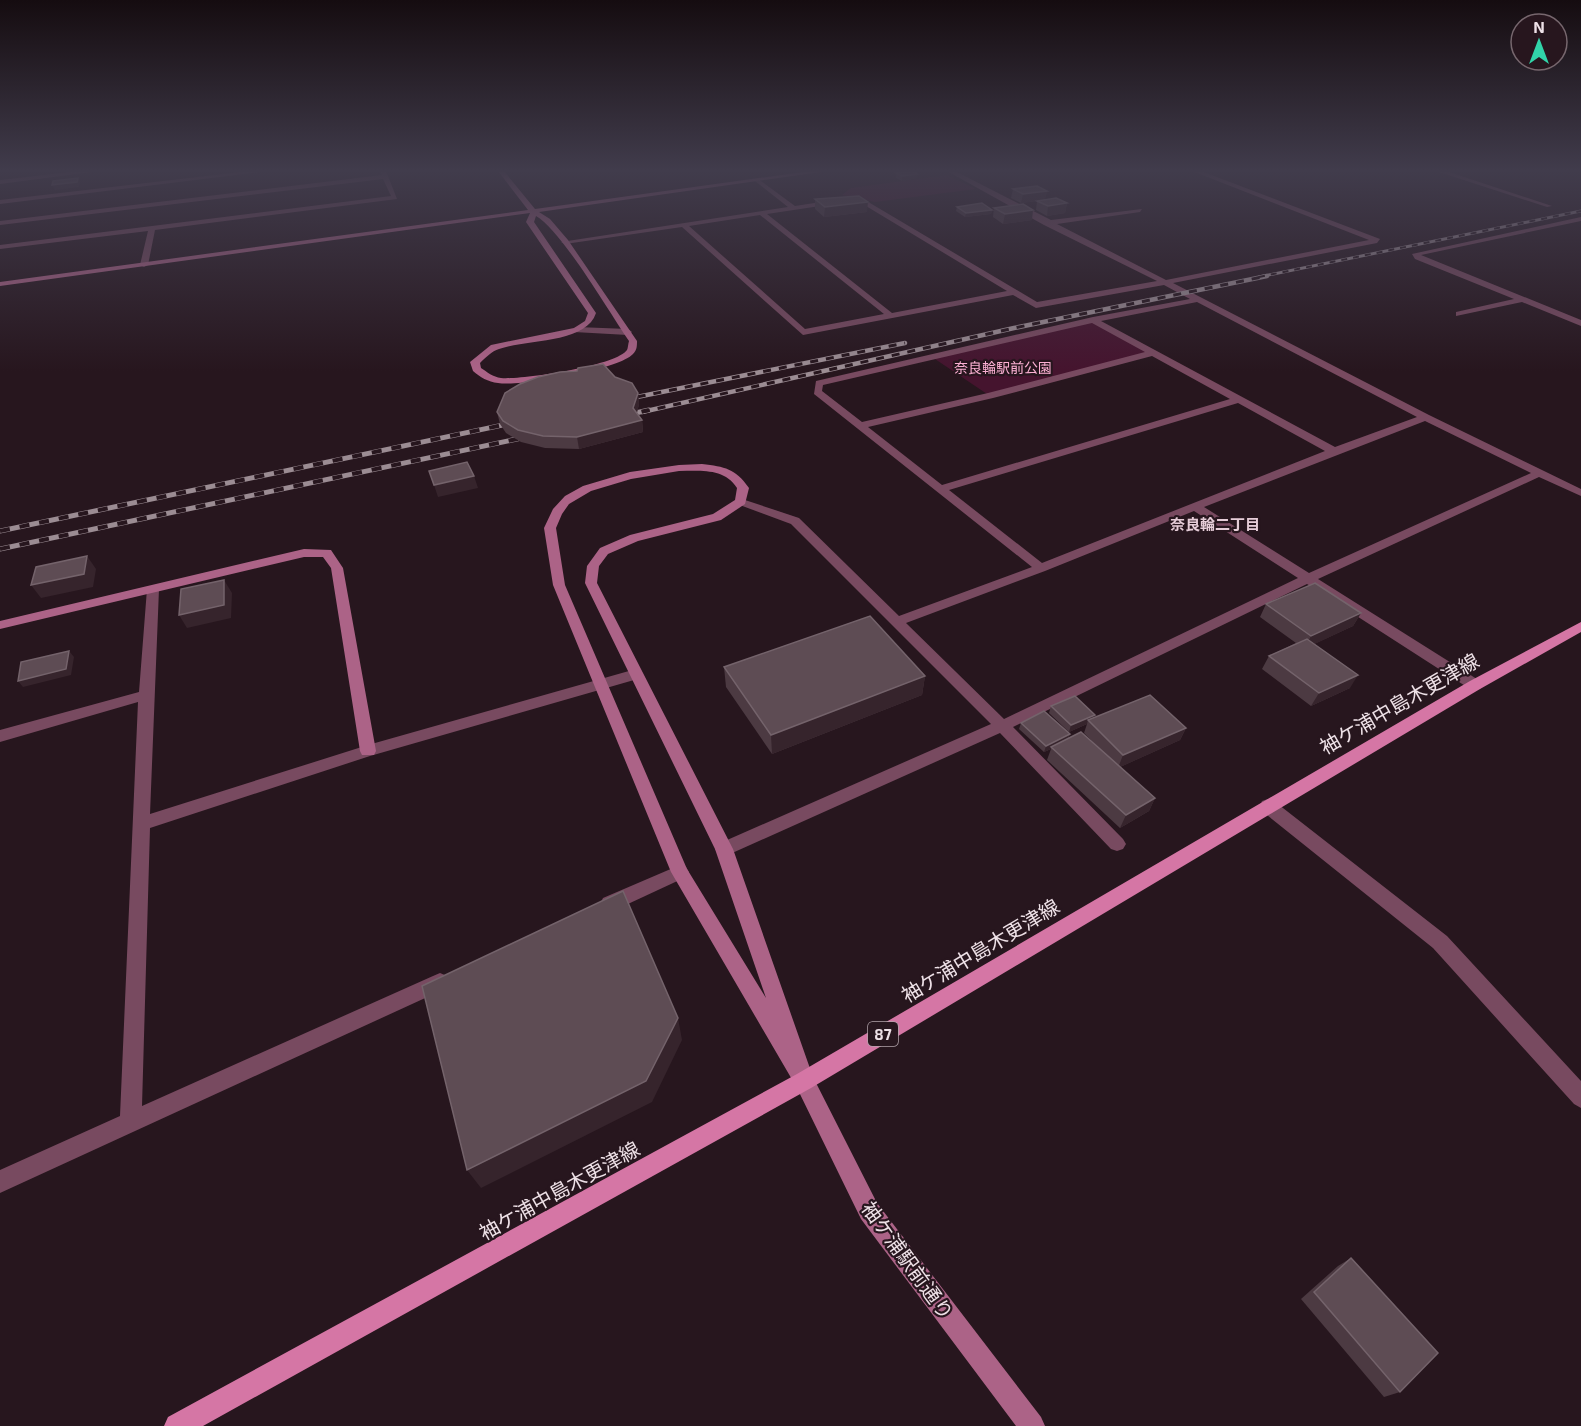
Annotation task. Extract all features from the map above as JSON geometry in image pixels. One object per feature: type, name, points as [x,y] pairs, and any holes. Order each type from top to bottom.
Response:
[{"type":"main road","name":"袖ケ浦中島木更津線","points":[[177,1426],[804,1081],[1268,806],[1581,626]]},
{"type":"street","points":[[0,247],[76,238]]},
{"type":"street","points":[[144,265],[150,238]]},
{"type":"street","points":[[0,285],[346,238]]},
{"type":"street","points":[[541,238],[592,313],[589,322],[577,330]]},
{"type":"street","points":[[562,238],[628,332],[633,341],[628,354],[602,366],[533,378],[499,381],[486,377],[476,369],[475,362],[494,347],[577,330],[628,332]]},
{"type":"street","points":[[566,242],[597,238]]},
{"type":"street","points":[[698,238],[803,332],[1016,292]]},
{"type":"street","points":[[793,238],[891,316]]},
{"type":"street","points":[[924,238],[1036,305],[1377,242],[1366,238]]},
{"type":"street","points":[[1075,238],[1425,417],[1581,493]]},
{"type":"street","points":[[1494,238],[1416,254],[1418,257],[1581,323]]},
{"type":"street","points":[[1041,568],[817,392],[819,383],[1093,320],[1196,300]]},
{"type":"street","points":[[1458,315],[1521,300]]},
{"type":"street","points":[[1093,320],[1334,450]]},
{"type":"street","points":[[859,426],[990,396],[1152,352]]},
{"type":"street","points":[[941,489],[1239,399]]},
{"type":"street","points":[[897,621],[1041,568],[1334,450],[1425,417]]},
{"type":"street","points":[[679,466],[695,466],[717,469],[735,476],[743,488],[741,502],[717,517],[634,538],[604,551],[593,566],[591,583],[724,849],[804,1081],[680,872],[559,585],[550,528],[560,507],[573,495],[594,485],[679,466]]},
{"type":"street","points":[[724,849],[1002,726],[1310,578],[1539,473]]},
{"type":"street","points":[[741,502],[795,521],[1002,726],[1117,844]]},
{"type":"street","points":[[1194,506],[1475,685]]},
{"type":"street","points":[[0,625],[304,553],[327,553],[338,568],[368,751]]},
{"type":"street","points":[[131,1124],[146,695],[153,589]]},
{"type":"street","points":[[143,823],[368,751],[636,674]]},
{"type":"street","points":[[0,736],[146,695]]},
{"type":"street","points":[[1268,806],[1440,942],[1581,1097]]},
{"type":"street","points":[[594,911],[680,872]]},
{"type":"street","points":[[0,1182],[454,975]]},
{"type":"street","name":"袖ケ浦駅前通り","points":[[804,1081],[869,1211],[1032,1426]]},
{"type":"green space","name":"奈良輪駅前公園","points":[[1093,320],[1152,353],[990,396],[932,357]]},
{"type":"building","points":[[603,364],[615,377],[632,383],[638,393],[633,408],[642,420],[577,437],[543,436],[518,430],[503,421],[497,412],[505,393],[520,384],[538,377]]},
{"type":"building","points":[[467,462],[474,476],[434,485],[429,471]]},
{"type":"building","points":[[87,556],[84,574],[31,585],[36,567]]},
{"type":"building","points":[[224,580],[224,605],[179,615],[181,589]]},
{"type":"building","points":[[1315,583],[1361,613],[1311,636],[1266,604]]},
{"type":"building","points":[[870,616],[925,676],[771,735],[724,667]]},
{"type":"building","points":[[1307,639],[1358,675],[1319,693],[1269,656]]},
{"type":"building","points":[[69,651],[66,669],[18,681],[21,662]]},
{"type":"building","points":[[1150,695],[1186,728],[1123,755],[1088,720]]},
{"type":"building","points":[[1075,696],[1095,715],[1071,725],[1051,706]]},
{"type":"building","points":[[1044,711],[1070,734],[1046,746],[1021,723]]},
{"type":"building","points":[[1081,732],[1155,798],[1126,815],[1051,747]]},
{"type":"building","points":[[623,891],[678,1018],[646,1081],[467,1170],[422,986]]},
{"type":"building","points":[[1351,1258],[1438,1353],[1400,1392],[1314,1292]]},
{"type":"railway","points":[[1259,277],[1451,238]]},
{"type":"railway","points":[[642,412],[1014,328],[1267,276]]},
{"type":"railway","points":[[622,400],[905,343]]},
{"type":"railway","points":[[622,416],[649,410]]},
{"type":"railway","points":[[0,531],[517,422]]},
{"type":"railway","points":[[0,549],[531,436]]},
{"type":"district","name":"奈良輪二丁目","points":[[1215,524]]}]
